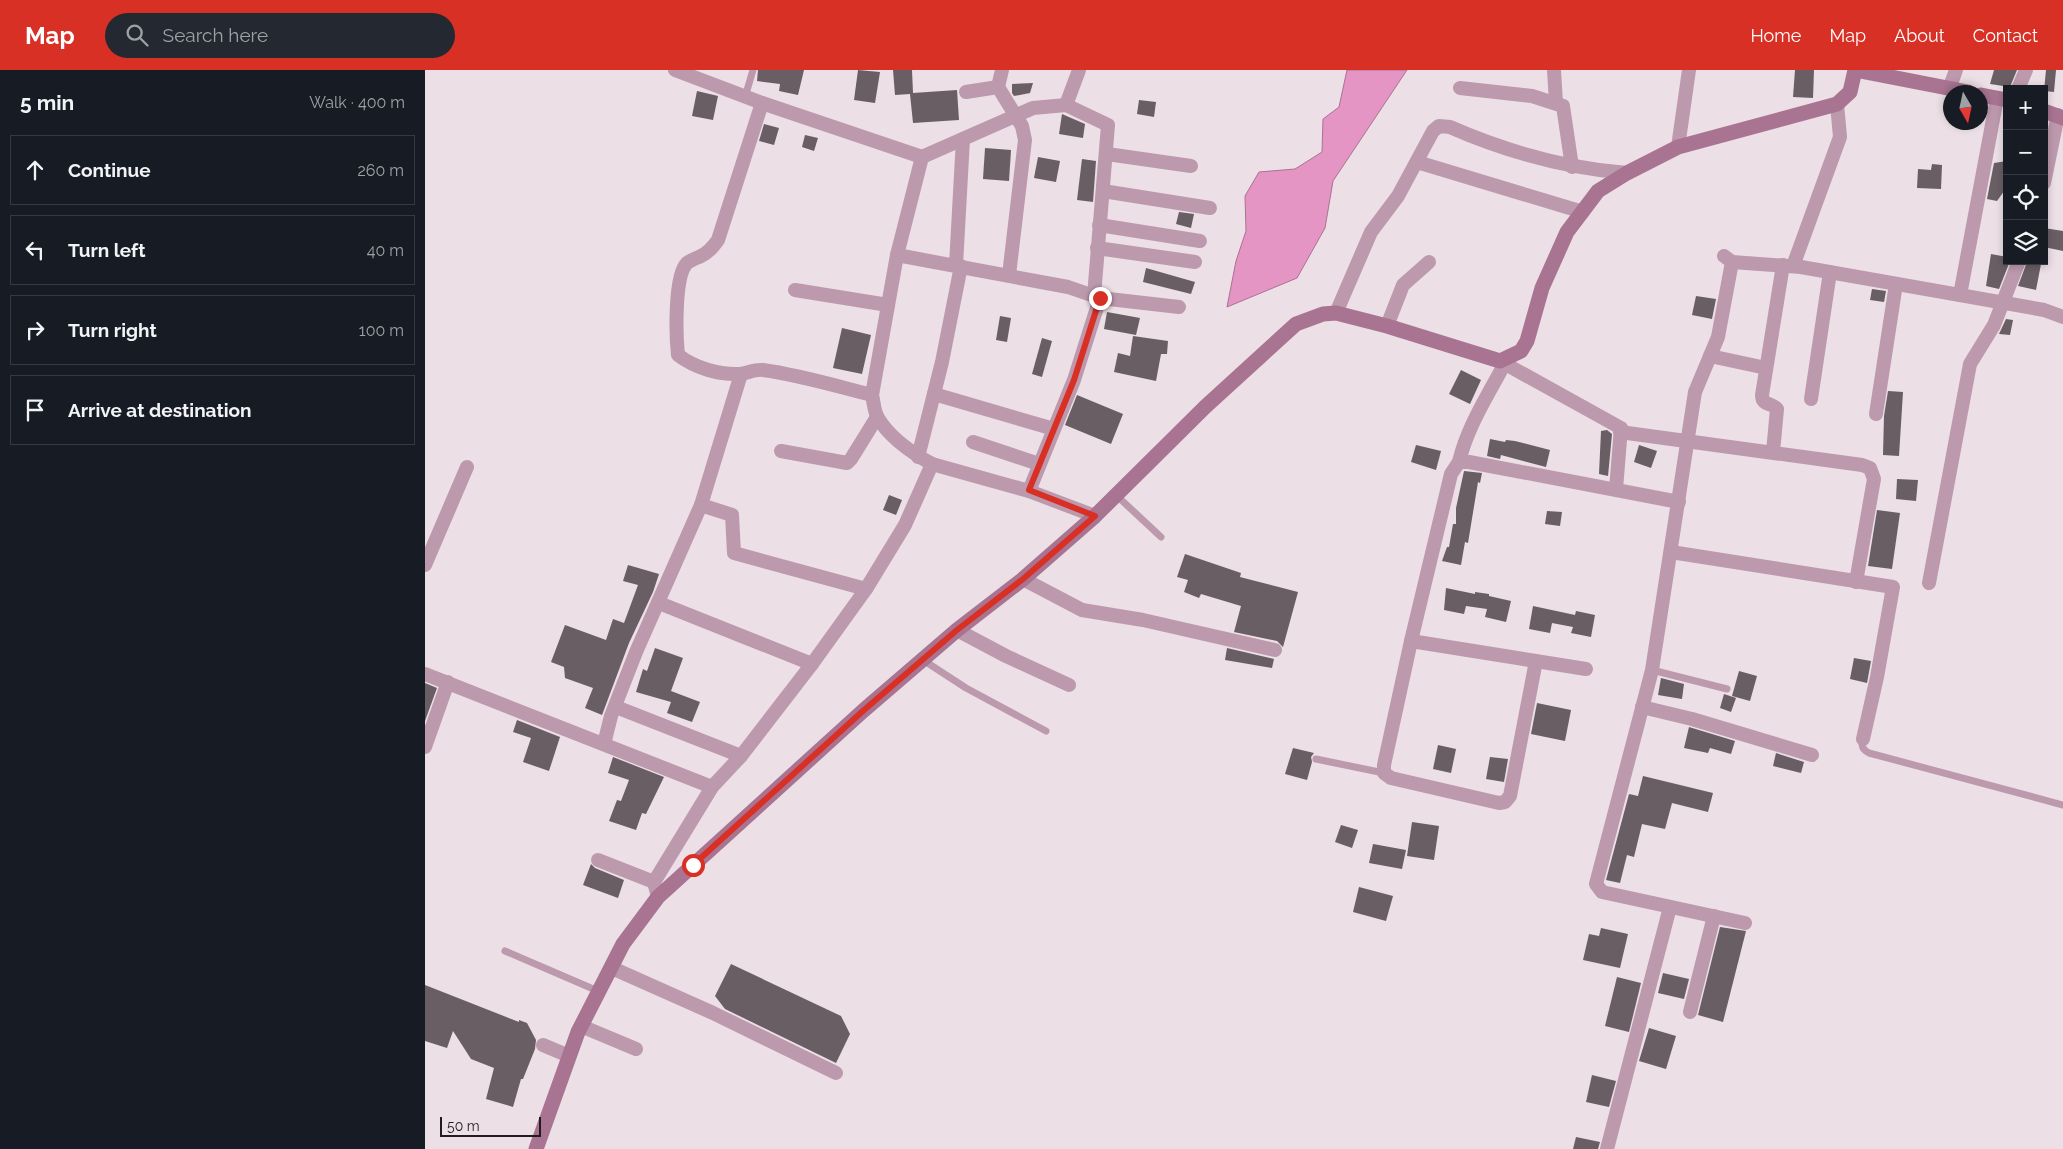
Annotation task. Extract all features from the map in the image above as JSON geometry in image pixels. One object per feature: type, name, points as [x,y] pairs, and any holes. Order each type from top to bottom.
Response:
[{"type":"main road","points":[[535,1149],[581,1026],[623,944],[656,889],[957,630],[1023,579],[1095,516],[1205,407],[1297,324],[1323,314],[1336,313],[1387,326],[1503,362],[1521,351],[1524,346],[1542,288],[1567,232],[1598,191],[1678,146],[1837,104],[1850,92],[1855,70],[1943,88]]},
{"type":"main road","points":[[1988,96],[2002,99]]},
{"type":"street","points":[[675,70],[695,74],[762,104],[922,157],[1033,108],[1066,105],[1108,125],[1107,154],[1097,248],[1097,297],[1074,380],[1029,490]]},
{"type":"street","points":[[1002,70],[998,87],[1022,126],[1025,140],[1009,275]]},
{"type":"street","points":[[1066,105],[1079,70]]},
{"type":"street","points":[[1553,70],[1556,103]]},
{"type":"street","points":[[1678,146],[1689,70]]},
{"type":"street","points":[[1950,85],[1955,70]]},
{"type":"street","points":[[2020,85],[2026,70]]},
{"type":"street","points":[[966,92],[998,87]]},
{"type":"street","points":[[1460,88],[1532,96],[1563,106],[1572,166]]},
{"type":"street","points":[[1960,295],[2002,99]]},
{"type":"street","points":[[762,104],[718,240],[711,249],[687,263],[682,274],[676,312],[678,355],[689,364],[711,370],[741,374],[760,370],[801,377],[872,395]]},
{"type":"street","points":[[1773,452],[1778,414],[1775,406],[1765,404],[1762,400],[1766,368],[1788,266],[1840,138],[1837,104]]},
{"type":"street","points":[[2045,175],[2055,115]]},
{"type":"street","points":[[1336,313],[1371,232],[1398,196],[1433,131],[1439,126],[1445,126],[1524,154],[1572,166],[1627,173]]},
{"type":"street","points":[[918,456],[934,394],[959,265],[963,139]]},
{"type":"street","points":[[1107,154],[1191,166]]},
{"type":"street","points":[[922,157],[897,255],[872,395],[877,417],[890,434],[918,456],[932,464],[1029,490],[1095,516]]},
{"type":"street","points":[[1417,162],[1583,212]]},
{"type":"street","points":[[1103,191],[1210,208]]},
{"type":"street","points":[[1099,225],[1200,241]]},
{"type":"street","points":[[1097,248],[1195,262]]},
{"type":"street","points":[[897,255],[959,265],[1068,287],[1097,297],[1179,307]]},
{"type":"street","points":[[1745,923],[1602,892],[1596,884],[1651,670],[1695,392],[1718,337],[1728,259],[1830,272],[2044,310],[2063,317]]},
{"type":"street","points":[[1387,326],[1403,285],[1429,262]]},
{"type":"street","points":[[1929,583],[1970,364],[1994,325],[2017,265]]},
{"type":"street","points":[[1811,399],[1830,272]]},
{"type":"street","points":[[1876,414],[1896,284]]},
{"type":"street","points":[[795,290],[888,304]]},
{"type":"street","points":[[1710,356],[1766,368]]},
{"type":"street","points":[[1536,660],[1510,796],[1505,802],[1499,803],[1391,778],[1384,773],[1411,641],[1451,474],[1459,462],[1463,444],[1503,362],[1621,428],[1616,489]]},
{"type":"street","points":[[604,744],[611,716],[636,652],[701,505],[741,374]]},
{"type":"street","points":[[934,394],[1054,429]]},
{"type":"street","points":[[781,451],[847,463],[851,460],[877,417]]},
{"type":"street","points":[[1620,432],[1773,452],[1862,465],[1870,468],[1874,479],[1856,582]]},
{"type":"street","points":[[973,442],[1039,464]]},
{"type":"street","points":[[1459,462],[1469,462],[1679,502]]},
{"type":"street","points":[[598,860],[656,889],[712,786],[741,756],[812,664],[866,589],[905,525],[932,464]]},
{"type":"street","points":[[425,565],[467,466]]},
{"type":"street","points":[[701,505],[732,516],[734,553],[866,589]]},
{"type":"street","points":[[1671,552],[1893,587],[1877,678],[1863,739]]},
{"type":"street","points":[[1023,579],[1082,610],[1143,620],[1275,650]]},
{"type":"street","points":[[659,603],[812,664]]},
{"type":"street","points":[[957,630],[1005,656],[1069,685]]},
{"type":"street","points":[[1411,641],[1586,669]]},
{"type":"street","points":[[425,674],[712,786]]},
{"type":"street","points":[[425,747],[448,682]]},
{"type":"street","points":[[616,707],[741,756]]},
{"type":"street","points":[[1642,707],[1692,719],[1812,755]]},
{"type":"street","points":[[1607,1149],[1670,907]]},
{"type":"street","points":[[1690,1012],[1714,916]]},
{"type":"street","points":[[612,968],[836,1073]]},
{"type":"street","points":[[581,1026],[636,1048]]},
{"type":"street","points":[[543,1045],[569,1056]]},
{"type":"lane","points":[[745,97],[753,70]]},
{"type":"lane","points":[[1116,495],[1161,537]]},
{"type":"lane","points":[[923,660],[966,688],[1046,731]]},
{"type":"lane","points":[[1651,670],[1727,689]]},
{"type":"lane","points":[[1863,739],[1861,745],[1863,749],[1869,752],[2063,805]]},
{"type":"lane","points":[[1316,759],[1384,773]]},
{"type":"lane","points":[[505,951],[599,992]]},
{"type":"shaded area","points":[[1347,70],[1407,70],[1333,181],[1325,228],[1297,278],[1227,307],[1236,261],[1246,231],[1245,196],[1259,172],[1295,169],[1322,152],[1323,119],[1339,107]]},
{"type":"building","points":[[758,70],[804,70],[798,95],[779,91],[780,84],[757,81]]},
{"type":"building","points":[[858,70],[880,72],[875,103],[854,100]]},
{"type":"building","points":[[893,70],[912,70],[913,93],[957,90],[959,120],[913,123],[910,94],[895,95]]},
{"type":"building","points":[[1795,70],[1814,70],[1813,98],[1793,97]]},
{"type":"building","points":[[1994,70],[2017,70],[2011,85],[1990,84]]},
{"type":"building","points":[[2046,70],[2056,70],[2054,92],[2048,91],[2048,85],[2045,85]]},
{"type":"building","points":[[1033,83],[1030,93],[1014,96],[1012,93],[1012,84]]},
{"type":"building","points":[[697,91],[718,96],[713,120],[692,116]]},
{"type":"building","points":[[1139,100],[1156,102],[1154,117],[1137,114]]},
{"type":"building","points":[[1062,114],[1085,124],[1083,138],[1059,134]]},
{"type":"building","points":[[764,124],[779,128],[774,145],[759,141]]},
{"type":"building","points":[[805,135],[818,138],[814,151],[802,147]]},
{"type":"building","points":[[985,148],[1011,150],[1009,181],[983,179]]},
{"type":"building","points":[[1038,157],[1060,161],[1056,182],[1034,178]]},
{"type":"building","points":[[1082,159],[1096,161],[1093,202],[1077,200]]},
{"type":"building","points":[[2003,162],[2003,193],[1997,201],[1987,199],[1994,163]]},
{"type":"building","points":[[1932,164],[1942,165],[1941,189],[1917,188],[1918,169],[1931,170]]},
{"type":"building","points":[[1179,212],[1194,214],[1191,228],[1176,224]]},
{"type":"building","points":[[2048,229],[2063,231],[2063,251],[2048,248]]},
{"type":"building","points":[[1991,254],[2003,256],[2003,265],[2008,265],[1999,289],[1986,286]]},
{"type":"building","points":[[2026,265],[2041,265],[2036,290],[2018,286]]},
{"type":"building","points":[[1146,268],[1195,282],[1191,294],[1143,282]]},
{"type":"building","points":[[1872,289],[1886,291],[1884,302],[1870,300]]},
{"type":"building","points":[[1696,296],[1716,299],[1712,319],[1692,315]]},
{"type":"building","points":[[1107,312],[1140,318],[1136,335],[1104,329]]},
{"type":"building","points":[[1000,316],[1011,318],[1007,342],[996,340]]},
{"type":"building","points":[[2006,319],[2013,320],[2010,335],[1999,334]]},
{"type":"building","points":[[842,328],[871,335],[862,374],[833,368]]},
{"type":"building","points":[[1133,336],[1168,341],[1167,354],[1161,354],[1156,381],[1114,372],[1118,353],[1130,356]]},
{"type":"building","points":[[1042,338],[1052,341],[1042,377],[1032,374]]},
{"type":"building","points":[[1461,370],[1481,380],[1470,404],[1449,394]]},
{"type":"building","points":[[1888,391],[1903,392],[1899,456],[1883,455],[1884,416]]},
{"type":"building","points":[[1077,395],[1123,414],[1111,444],[1065,425]]},
{"type":"building","points":[[1607,430],[1612,434],[1608,476],[1599,474],[1601,431]]},
{"type":"building","points":[[1490,439],[1505,442],[1506,440],[1515,441],[1550,450],[1546,467],[1501,455],[1500,459],[1487,456]]},
{"type":"building","points":[[1416,445],[1441,451],[1436,470],[1411,462]]},
{"type":"building","points":[[1639,445],[1657,451],[1651,468],[1634,462]]},
{"type":"building","points":[[1464,471],[1482,473],[1480,483],[1478,482],[1468,543],[1465,542],[1461,565],[1442,561],[1447,547],[1449,547],[1453,524],[1456,524],[1456,508]]},
{"type":"building","points":[[1897,479],[1918,480],[1916,501],[1896,499]]},
{"type":"building","points":[[889,495],[902,500],[896,515],[883,510]]},
{"type":"building","points":[[1877,510],[1900,513],[1892,569],[1868,566]]},
{"type":"building","points":[[1547,511],[1562,512],[1560,526],[1545,524]]},
{"type":"building","points":[[1185,554],[1241,573],[1240,577],[1298,592],[1283,647],[1277,641],[1234,632],[1241,606],[1201,594],[1199,598],[1184,592],[1188,580],[1177,577]]},
{"type":"building","points":[[628,565],[659,574],[653,592],[629,643],[602,715],[585,708],[593,688],[565,678],[564,667],[551,662],[565,625],[606,640],[613,619],[624,623],[638,585],[623,581]]},
{"type":"building","points":[[1446,588],[1475,594],[1475,592],[1489,594],[1489,596],[1511,601],[1506,622],[1485,617],[1487,609],[1466,606],[1464,614],[1444,610]]},
{"type":"building","points":[[1533,606],[1575,615],[1576,611],[1595,615],[1591,637],[1571,633],[1573,627],[1552,623],[1550,633],[1529,629]]},
{"type":"building","points":[[655,648],[683,658],[671,691],[700,702],[692,722],[667,713],[671,702],[636,692],[643,669],[647,671]]},
{"type":"building","points":[[1227,648],[1274,659],[1272,668],[1225,660]]},
{"type":"building","points":[[1854,658],[1871,661],[1867,683],[1850,679]]},
{"type":"building","points":[[1739,671],[1757,676],[1750,701],[1732,696]]},
{"type":"building","points":[[1661,678],[1684,684],[1682,699],[1658,695]]},
{"type":"building","points":[[425,683],[437,688],[425,721]]},
{"type":"building","points":[[1724,694],[1736,698],[1731,712],[1720,708]]},
{"type":"building","points":[[1537,703],[1571,710],[1565,741],[1531,734]]},
{"type":"building","points":[[517,720],[560,737],[549,771],[523,762],[531,738],[513,732]]},
{"type":"building","points":[[1689,727],[1735,741],[1731,754],[1710,748],[1708,753],[1684,748]]},
{"type":"building","points":[[1438,745],[1456,749],[1451,773],[1433,769]]},
{"type":"building","points":[[1293,748],[1314,753],[1311,757],[1312,762],[1307,780],[1285,774]]},
{"type":"building","points":[[1776,753],[1804,762],[1801,773],[1773,766]]},
{"type":"building","points":[[613,757],[664,777],[646,814],[642,813],[636,830],[609,821],[617,800],[621,801],[629,780],[608,773]]},
{"type":"building","points":[[1490,757],[1508,759],[1504,782],[1486,779]]},
{"type":"building","points":[[1643,776],[1713,793],[1708,812],[1672,803],[1665,829],[1642,824],[1634,857],[1627,855],[1620,883],[1606,880],[1629,794],[1638,796]]},
{"type":"building","points":[[1412,822],[1439,826],[1434,860],[1407,856]]},
{"type":"building","points":[[1341,825],[1358,830],[1352,848],[1335,842]]},
{"type":"building","points":[[1373,844],[1406,850],[1402,869],[1369,863]]},
{"type":"building","points":[[591,864],[595,868],[624,880],[618,898],[583,885]]},
{"type":"building","points":[[1359,887],[1393,896],[1386,921],[1353,912]]},
{"type":"building","points":[[1720,927],[1746,931],[1723,1022],[1698,1015]]},
{"type":"building","points":[[1601,928],[1628,934],[1620,968],[1583,960],[1589,934],[1599,936]]},
{"type":"building","points":[[731,964],[841,1016],[850,1034],[836,1063],[725,1009],[715,996]]},
{"type":"building","points":[[1663,973],[1689,979],[1684,999],[1658,993]]},
{"type":"building","points":[[1617,977],[1641,983],[1629,1032],[1605,1026]]},
{"type":"building","points":[[425,985],[519,1022],[519,1020],[527,1023],[536,1040],[535,1049],[523,1079],[521,1079],[513,1107],[486,1099],[494,1068],[471,1059],[453,1031],[447,1048],[425,1041]]},
{"type":"building","points":[[1649,1028],[1676,1036],[1666,1069],[1639,1061]]},
{"type":"building","points":[[1592,1075],[1616,1081],[1609,1107],[1586,1102]]},
{"type":"building","points":[[1576,1137],[1600,1142],[1598,1149],[1573,1149]]},
{"type":"route","points":[[693,865],[864,710],[957,630],[1023,579],[1095,516],[1029,490],[1074,380],[1100,298]]}]
